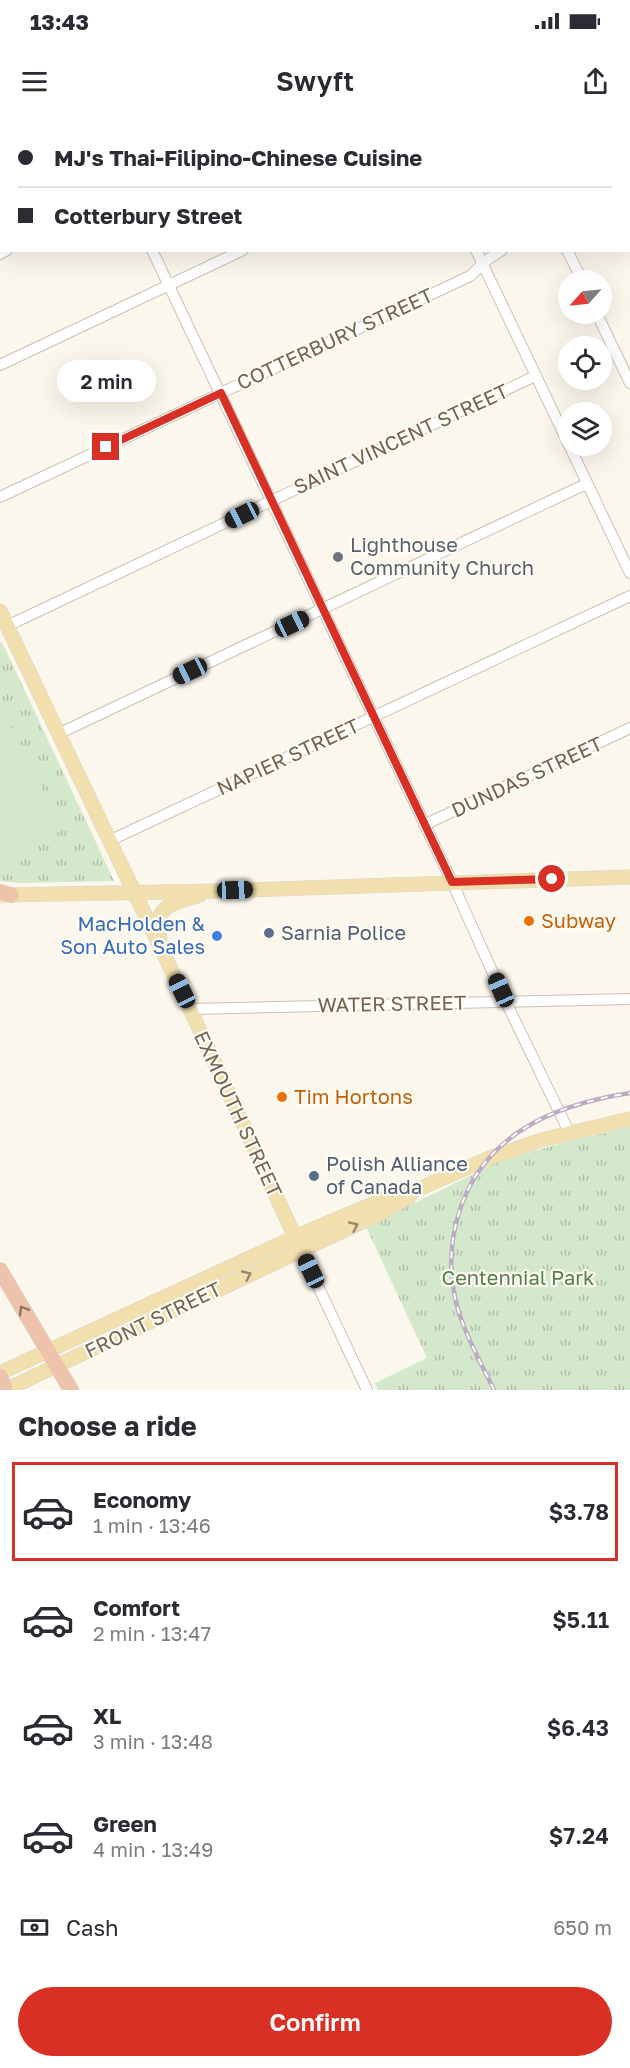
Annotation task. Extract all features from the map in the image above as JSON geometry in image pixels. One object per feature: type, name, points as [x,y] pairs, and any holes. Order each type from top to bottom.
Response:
[{"type":"highway","points":[[0,1269],[71,1390]]},
{"type":"highway","points":[[0,1374],[5,1390]]},
{"type":"main road","name":"EXMOUTH STREET","points":[[0,611],[190,1009],[301,1250]]},
{"type":"main road","points":[[4,894],[216,891],[630,877]]},
{"type":"main road","points":[[165,956],[158,929],[161,912],[170,905],[216,891]]},
{"type":"main road","points":[[421,1188],[514,1149],[569,1132],[630,1119]]},
{"type":"main road","name":"FRONT STREET","points":[[0,1374],[295,1237],[380,1201],[421,1188]]},
{"type":"main road","name":"FRONT STREET","points":[[5,1390],[386,1210],[421,1188]]},
{"type":"street","points":[[153,252],[569,1132]]},
{"type":"street","points":[[0,365],[239,252]]},
{"type":"street","points":[[477,252],[630,573]]},
{"type":"street","name":"COTTERBURY STREET","points":[[0,497],[465,278],[499,252]]},
{"type":"street","points":[[568,252],[577,270]]},
{"type":"street","points":[[602,324],[630,383]]},
{"type":"street","name":"SAINT VINCENT STREET","points":[[7,626],[535,376]]},
{"type":"street","points":[[58,734],[586,484]]},
{"type":"street","name":"NAPIER STREET","points":[[108,841],[630,596]]},
{"type":"street","name":"DUNDAS STREET","points":[[424,825],[630,728]]},
{"type":"street","name":"WATER STREET","points":[[190,1009],[630,999]]},
{"type":"street","name":"EXMOUTH STREET","points":[[301,1250],[367,1390]]},
{"type":"green space","points":[[2,642],[114,881],[20,883],[0,881],[0,643]]},
{"type":"green space","points":[[0,704],[62,830],[0,861]]},
{"type":"green space","name":"Centennial Park","points":[[630,1127],[630,1390],[378,1390],[375,1383],[427,1358],[366,1227],[504,1159]]},
{"type":"railway","points":[[494,1390],[463,1324],[452,1280],[453,1237],[469,1188],[484,1164],[502,1145],[524,1129],[574,1106],[630,1093]]},
{"type":"place","name":"Lighthouse Community Church","points":[[338,557]]},
{"type":"place","name":"Subway","points":[[529,921]]},
{"type":"place","name":"Sarnia Police","points":[[269,933]]},
{"type":"place","name":"MacHolden & Son Auto Sales","points":[[217,936]]},
{"type":"place","name":"Tim Hortons","points":[[282,1097]]},
{"type":"place","name":"Polish Alliance of Canada","points":[[314,1176]]},
{"type":"route","points":[[106,447],[221,393],[452,882],[552,879]]}]
